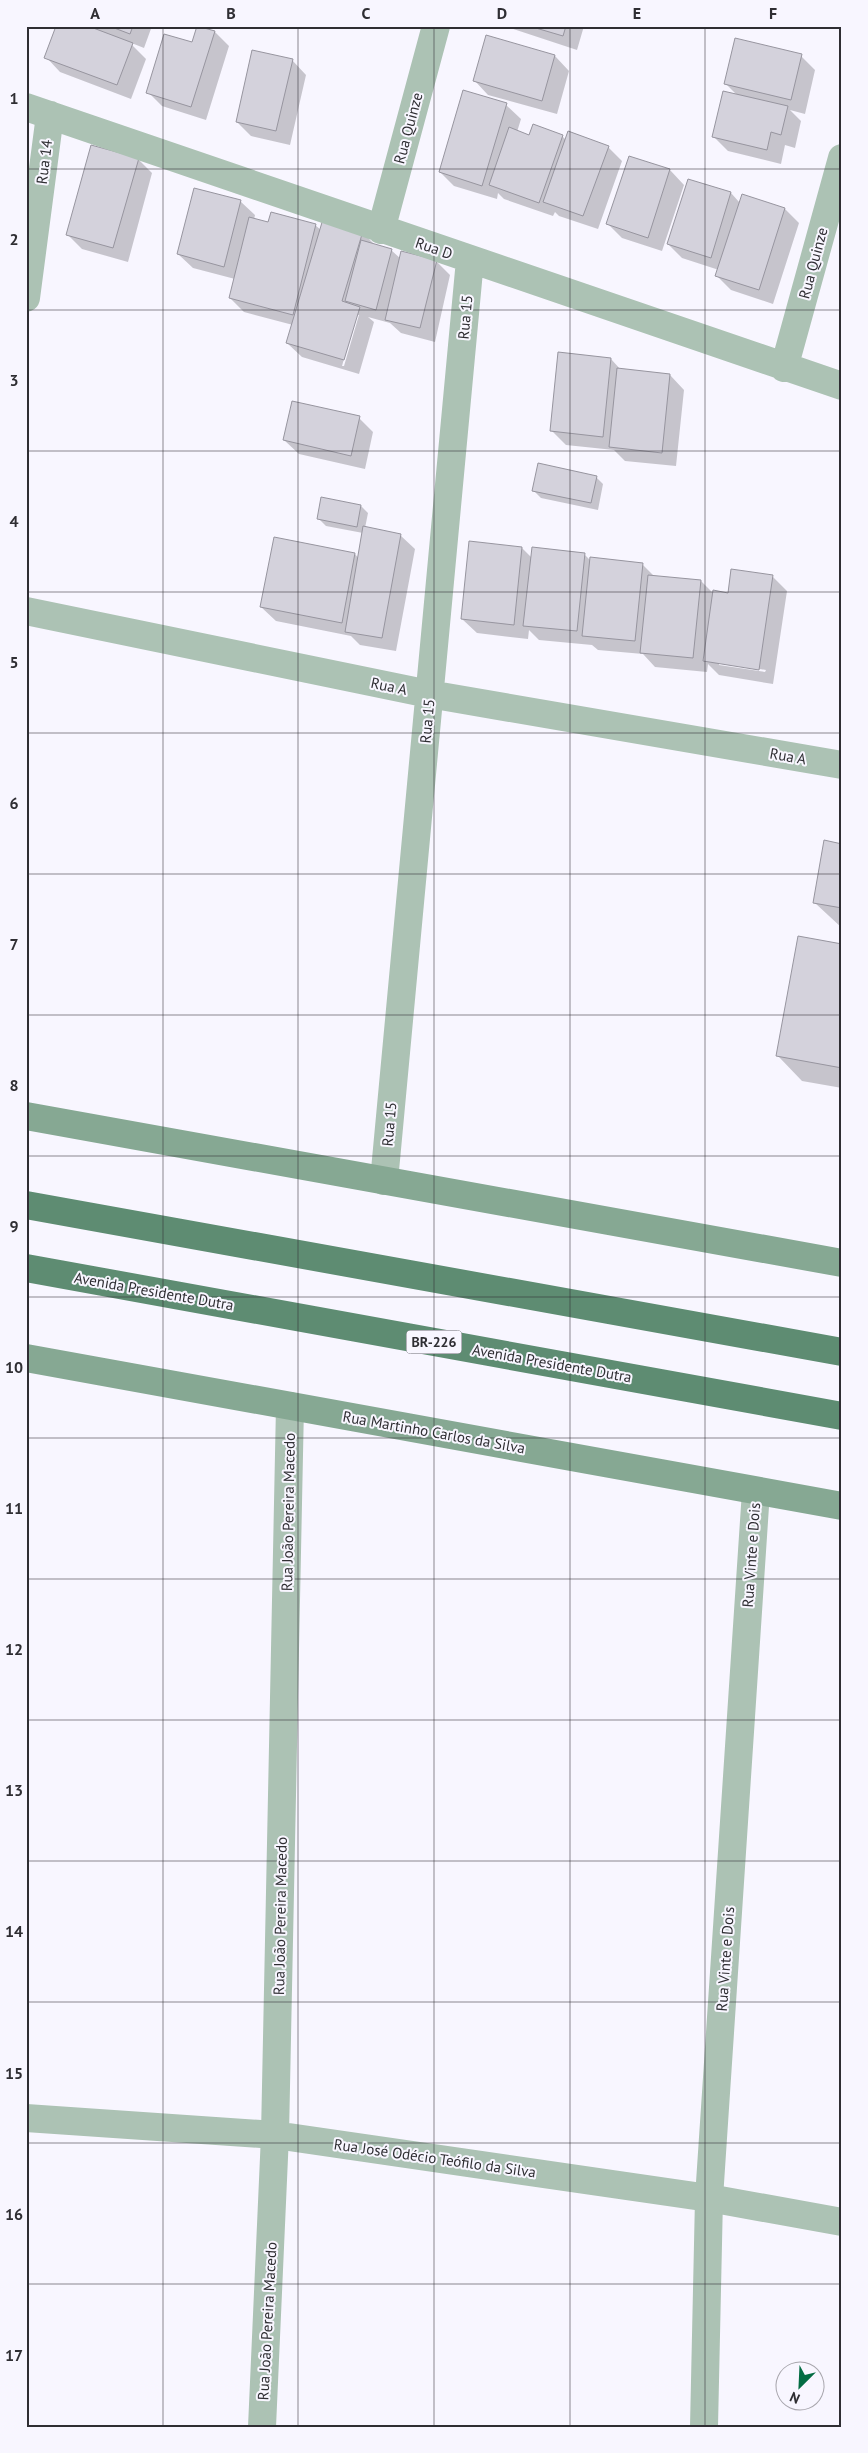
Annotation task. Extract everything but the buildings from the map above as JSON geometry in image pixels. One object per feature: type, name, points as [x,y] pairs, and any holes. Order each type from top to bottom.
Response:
[{"type":"highway","points":[[26,1205],[842,1352]]},
{"type":"highway","name":"Avenida Presidente Dutra","points":[[26,1268],[842,1416]]},
{"type":"main road","points":[[26,1116],[842,1263]]},
{"type":"main road","name":"Rua Martinho Carlos da Silva","points":[[26,1358],[842,1506]]},
{"type":"street","name":"Rua Quinze","points":[[381,230],[436,26]]},
{"type":"street","name":"Rua D","points":[[38,111],[784,368],[842,386]]},
{"type":"street","name":"Rua 14","points":[[26,298],[38,111]]},
{"type":"street","name":"Rua Quinze","points":[[784,368],[842,158]]},
{"type":"street","name":"Rua 15","points":[[384,1181],[470,260]]},
{"type":"street","name":"Rua A","points":[[26,611],[429,694],[842,765]]},
{"type":"street","name":"Rua João Pereira Macedo","points":[[262,2427],[275,2135],[290,1406]]},
{"type":"street","name":"Rua Vinte e Dois","points":[[704,2427],[708,2198],[756,1491]]},
{"type":"street","name":"Rua José Odécio Teófilo da Silva","points":[[26,2118],[275,2135],[708,2198],[842,2222]]}]
